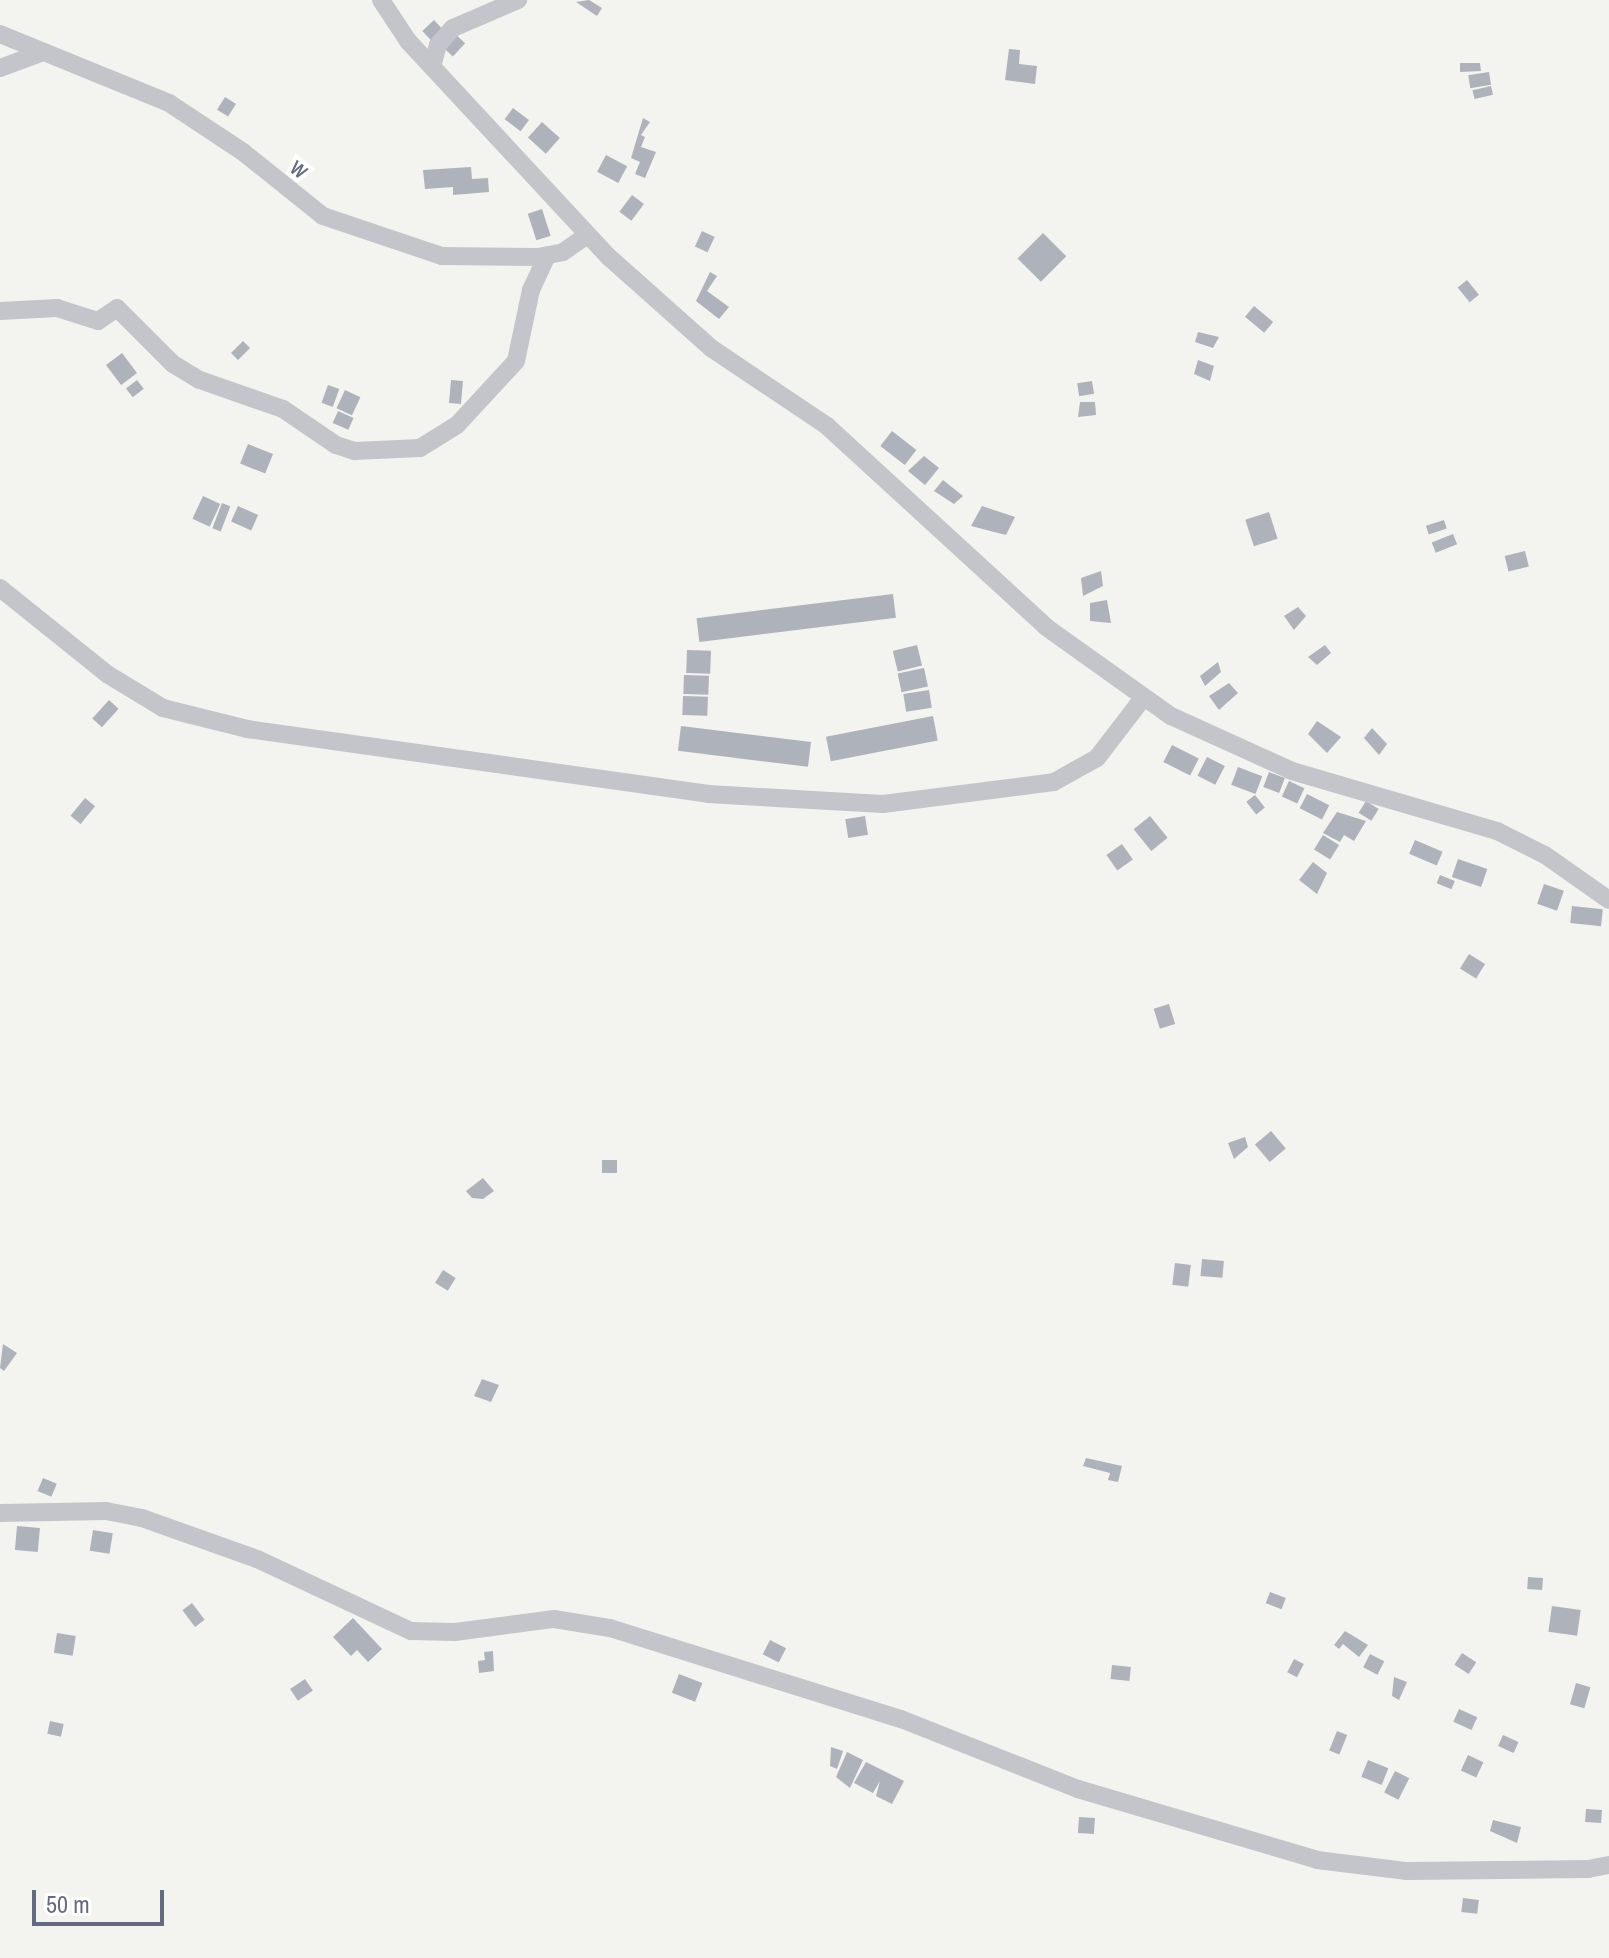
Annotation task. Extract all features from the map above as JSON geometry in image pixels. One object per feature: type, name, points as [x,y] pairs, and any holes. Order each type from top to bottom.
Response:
[{"type":"street","points":[[381,0],[432,67],[587,235],[711,348],[827,426],[1046,627],[1171,716],[1292,771],[1497,831],[1545,855],[1609,900]]},
{"type":"street","points":[[432,67],[438,45],[453,28],[518,0]]},
{"type":"street","name":"w","points":[[0,34],[169,103],[243,152],[323,216],[442,256],[547,256],[563,252],[587,235]]},
{"type":"street","points":[[0,68],[43,52]]},
{"type":"street","points":[[0,311],[57,308],[98,321],[117,308],[173,364],[200,380],[283,409],[336,445],[355,451],[420,448],[457,425],[516,361],[531,290],[547,256]]},
{"type":"street","points":[[0,588],[107,674],[163,708],[247,729],[708,794],[883,804],[1054,782],[1097,758],[1143,698]]},
{"type":"street","points":[[0,1513],[106,1511],[142,1518],[257,1559],[411,1631],[455,1632],[554,1619],[610,1628],[901,1719],[1078,1789],[1317,1860],[1407,1871],[1609,1865]]},
{"type":"building","points":[[589,0],[602,8],[597,16],[576,2]]},
{"type":"building","points":[[434,20],[446,33],[435,44],[422,31]]},
{"type":"building","points":[[452,31],[465,43],[453,56],[440,44]]},
{"type":"building","points":[[1009,49],[1020,50],[1019,64],[1037,66],[1035,84],[1005,80]]},
{"type":"building","points":[[1460,63],[1480,63],[1481,71],[1460,72]]},
{"type":"building","points":[[1489,72],[1491,85],[1470,88],[1468,75]]},
{"type":"building","points":[[1491,86],[1493,95],[1475,99],[1472,90]]},
{"type":"building","points":[[225,97],[236,104],[228,117],[217,110]]},
{"type":"building","points":[[513,108],[529,120],[521,131],[505,119]]},
{"type":"building","points":[[643,118],[650,122],[641,135],[645,137],[641,147],[656,152],[645,178],[635,174],[640,162],[631,158]]},
{"type":"building","points":[[542,122],[560,138],[546,154],[528,138]]},
{"type":"building","points":[[606,155],[627,166],[618,183],[597,172]]},
{"type":"building","points":[[471,167],[472,179],[488,178],[489,192],[453,195],[453,187],[425,189],[423,170]]},
{"type":"building","points":[[632,195],[644,204],[631,221],[619,212]]},
{"type":"building","points":[[542,209],[551,236],[536,240],[528,214]]},
{"type":"building","points":[[702,231],[715,237],[708,252],[695,246]]},
{"type":"building","points":[[1043,233],[1066,256],[1041,282],[1018,258]]},
{"type":"building","points":[[710,272],[717,276],[707,291],[729,307],[719,319],[696,301]]},
{"type":"building","points":[[1467,280],[1479,295],[1470,302],[1458,288]]},
{"type":"building","points":[[1254,306],[1273,322],[1264,333],[1245,317]]},
{"type":"building","points":[[1198,332],[1219,337],[1213,348],[1195,342]]},
{"type":"building","points":[[243,341],[250,348],[238,360],[231,353]]},
{"type":"building","points":[[122,353],[137,373],[121,385],[106,365]]},
{"type":"building","points":[[1198,360],[1214,366],[1210,381],[1194,374]]},
{"type":"building","points":[[137,380],[144,389],[133,397],[126,389]]},
{"type":"building","points":[[451,380],[463,381],[461,404],[449,403]]},
{"type":"building","points":[[1092,381],[1094,394],[1079,396],[1077,383]]},
{"type":"building","points":[[328,385],[339,389],[333,407],[322,403]]},
{"type":"building","points":[[345,390],[360,397],[352,415],[337,408]]},
{"type":"building","points":[[1080,402],[1095,402],[1096,415],[1078,417]]},
{"type":"building","points":[[338,411],[354,418],[348,430],[333,423]]},
{"type":"building","points":[[892,431],[916,450],[905,465],[880,446]]},
{"type":"building","points":[[248,444],[273,454],[265,474],[240,463]]},
{"type":"building","points":[[924,456],[939,468],[925,485],[908,471]]},
{"type":"building","points":[[943,480],[963,496],[954,504],[934,491]]},
{"type":"building","points":[[203,496],[220,504],[210,527],[192,519]]},
{"type":"building","points":[[222,503],[230,506],[221,531],[212,528]]},
{"type":"building","points":[[238,506],[258,515],[251,530],[231,522]]},
{"type":"building","points":[[982,506],[1015,517],[1006,535],[971,526]]},
{"type":"building","points":[[1269,512],[1278,539],[1254,546],[1245,520]]},
{"type":"building","points":[[1444,520],[1447,529],[1429,534],[1426,526]]},
{"type":"building","points":[[1453,534],[1457,544],[1436,553],[1432,543]]},
{"type":"building","points":[[1525,551],[1529,567],[1508,572],[1505,556]]},
{"type":"building","points":[[1101,571],[1103,586],[1083,596],[1081,578]]},
{"type":"building","points":[[893,594],[896,618],[699,642],[696,618]]},
{"type":"building","points":[[1107,600],[1111,623],[1090,621],[1090,603]]},
{"type":"building","points":[[1298,607],[1306,616],[1294,630],[1284,616]]},
{"type":"building","points":[[917,645],[922,665],[898,671],[893,651]]},
{"type":"building","points":[[1325,645],[1331,653],[1317,665],[1308,657]]},
{"type":"building","points":[[687,650],[711,651],[710,674],[686,673]]},
{"type":"building","points":[[1218,662],[1221,672],[1205,686],[1200,676]]},
{"type":"building","points":[[924,668],[928,687],[902,692],[898,674]]},
{"type":"building","points":[[684,675],[709,676],[708,695],[683,694]]},
{"type":"building","points":[[1229,683],[1238,693],[1219,710],[1209,696]]},
{"type":"building","points":[[929,690],[932,708],[906,712],[903,694]]},
{"type":"building","points":[[683,696],[708,697],[707,716],[682,715]]},
{"type":"building","points":[[109,700],[119,709],[102,727],[92,719]]},
{"type":"building","points":[[933,716],[938,741],[831,761],[826,737]]},
{"type":"building","points":[[1317,721],[1341,737],[1327,753],[1308,734]]},
{"type":"building","points":[[681,726],[811,742],[808,767],[678,751]]},
{"type":"building","points":[[1372,728],[1387,744],[1379,755],[1364,738]]},
{"type":"building","points":[[1172,745],[1199,759],[1190,776],[1163,762]]},
{"type":"building","points":[[1207,757],[1225,766],[1215,785],[1197,776]]},
{"type":"building","points":[[1238,767],[1262,776],[1255,794],[1231,785]]},
{"type":"building","points":[[1269,772],[1285,778],[1279,793],[1263,787]]},
{"type":"building","points":[[1289,781],[1304,788],[1297,804],[1282,796]]},
{"type":"building","points":[[1307,794],[1329,805],[1322,820],[1300,808]]},
{"type":"building","points":[[1255,795],[1265,808],[1256,814],[1246,802]]},
{"type":"building","points":[[85,798],[95,806],[81,824],[71,816]]},
{"type":"building","points":[[1366,801],[1379,809],[1371,821],[1359,813]]},
{"type":"building","points":[[1337,812],[1366,821],[1354,841],[1344,835],[1340,842],[1323,833]]},
{"type":"building","points":[[865,816],[868,835],[848,838],[845,819]]},
{"type":"building","points":[[1150,816],[1168,838],[1151,851],[1134,829]]},
{"type":"building","points":[[1323,835],[1339,845],[1330,859],[1314,849]]},
{"type":"building","points":[[1415,840],[1443,852],[1437,866],[1409,854]]},
{"type":"building","points":[[1122,844],[1133,860],[1117,870],[1106,855]]},
{"type":"building","points":[[1458,859],[1487,869],[1481,887],[1452,877]]},
{"type":"building","points":[[1313,862],[1327,873],[1317,894],[1299,880]]},
{"type":"building","points":[[1440,875],[1455,881],[1451,889],[1437,883]]},
{"type":"building","points":[[1544,884],[1564,891],[1557,911],[1537,904]]},
{"type":"building","points":[[1572,906],[1603,909],[1601,926],[1570,923]]},
{"type":"building","points":[[1469,954],[1485,964],[1476,978],[1460,968]]},
{"type":"building","points":[[1169,1004],[1175,1024],[1160,1029],[1154,1009]]},
{"type":"building","points":[[1271,1131],[1286,1149],[1270,1162],[1255,1144]]},
{"type":"building","points":[[1245,1137],[1248,1147],[1234,1159],[1228,1143]]},
{"type":"building","points":[[602,1160],[617,1160],[617,1173],[602,1173]]},
{"type":"building","points":[[483,1178],[494,1191],[483,1199],[472,1198],[466,1191]]},
{"type":"building","points":[[1202,1259],[1224,1261],[1222,1278],[1201,1276]]},
{"type":"building","points":[[1175,1263],[1191,1265],[1188,1287],[1172,1285]]},
{"type":"building","points":[[443,1270],[456,1278],[448,1291],[435,1283]]},
{"type":"building","points":[[3,1344],[17,1353],[4,1371],[0,1368]]},
{"type":"building","points":[[482,1379],[499,1385],[491,1402],[474,1396]]},
{"type":"building","points":[[1086,1458],[1122,1466],[1118,1482],[1108,1480],[1110,1473],[1083,1466]]},
{"type":"building","points":[[43,1478],[57,1484],[51,1497],[38,1491]]},
{"type":"building","points":[[17,1526],[40,1528],[38,1552],[15,1550]]},
{"type":"building","points":[[93,1530],[113,1533],[109,1554],[90,1551]]},
{"type":"building","points":[[1528,1577],[1543,1578],[1542,1590],[1527,1589]]},
{"type":"building","points":[[1270,1592],[1286,1598],[1282,1609],[1266,1603]]},
{"type":"building","points":[[192,1603],[205,1620],[195,1627],[182,1610]]},
{"type":"building","points":[[1552,1606],[1581,1610],[1577,1636],[1548,1632]]},
{"type":"building","points":[[353,1618],[382,1649],[368,1662],[357,1650],[351,1656],[333,1637]]},
{"type":"building","points":[[1345,1631],[1368,1645],[1359,1657],[1343,1644],[1339,1649],[1334,1645]]},
{"type":"building","points":[[57,1633],[76,1636],[73,1656],[54,1653]]},
{"type":"building","points":[[770,1640],[786,1648],[779,1662],[763,1654]]},
{"type":"building","points":[[493,1651],[494,1671],[479,1673],[478,1661],[485,1660],[484,1652]]},
{"type":"building","points":[[1462,1653],[1476,1662],[1469,1674],[1454,1665]]},
{"type":"building","points":[[1370,1654],[1384,1661],[1377,1675],[1363,1667]]},
{"type":"building","points":[[1294,1659],[1304,1664],[1297,1677],[1287,1672]]},
{"type":"building","points":[[1112,1665],[1131,1667],[1129,1681],[1111,1679]]},
{"type":"building","points":[[679,1674],[702,1683],[695,1702],[672,1693]]},
{"type":"building","points":[[1394,1677],[1407,1682],[1399,1700],[1392,1696]]},
{"type":"building","points":[[305,1679],[313,1691],[298,1701],[290,1689]]},
{"type":"building","points":[[1576,1683],[1590,1687],[1584,1708],[1570,1704]]},
{"type":"building","points":[[1459,1709],[1477,1717],[1472,1730],[1453,1722]]},
{"type":"building","points":[[50,1721],[64,1724],[61,1737],[47,1734]]},
{"type":"building","points":[[1337,1731],[1347,1735],[1339,1755],[1329,1750]]},
{"type":"building","points":[[1503,1735],[1519,1742],[1514,1753],[1498,1746]]},
{"type":"building","points":[[831,1747],[843,1751],[837,1769],[830,1766]]},
{"type":"building","points":[[847,1752],[863,1760],[850,1788],[836,1777]]},
{"type":"building","points":[[1468,1755],[1483,1762],[1476,1778],[1461,1770]]},
{"type":"building","points":[[1368,1760],[1388,1768],[1382,1785],[1361,1777]]},
{"type":"building","points":[[866,1762],[904,1781],[892,1804],[876,1796],[880,1781],[873,1793],[854,1783]]},
{"type":"building","points":[[1395,1771],[1409,1778],[1398,1800],[1384,1792]]},
{"type":"building","points":[[1586,1809],[1602,1810],[1601,1823],[1585,1822]]},
{"type":"building","points":[[1079,1817],[1095,1818],[1094,1834],[1078,1833]]},
{"type":"building","points":[[1493,1820],[1521,1827],[1517,1843],[1490,1831]]},
{"type":"building","points":[[1463,1898],[1479,1900],[1477,1914],[1461,1912]]}]
